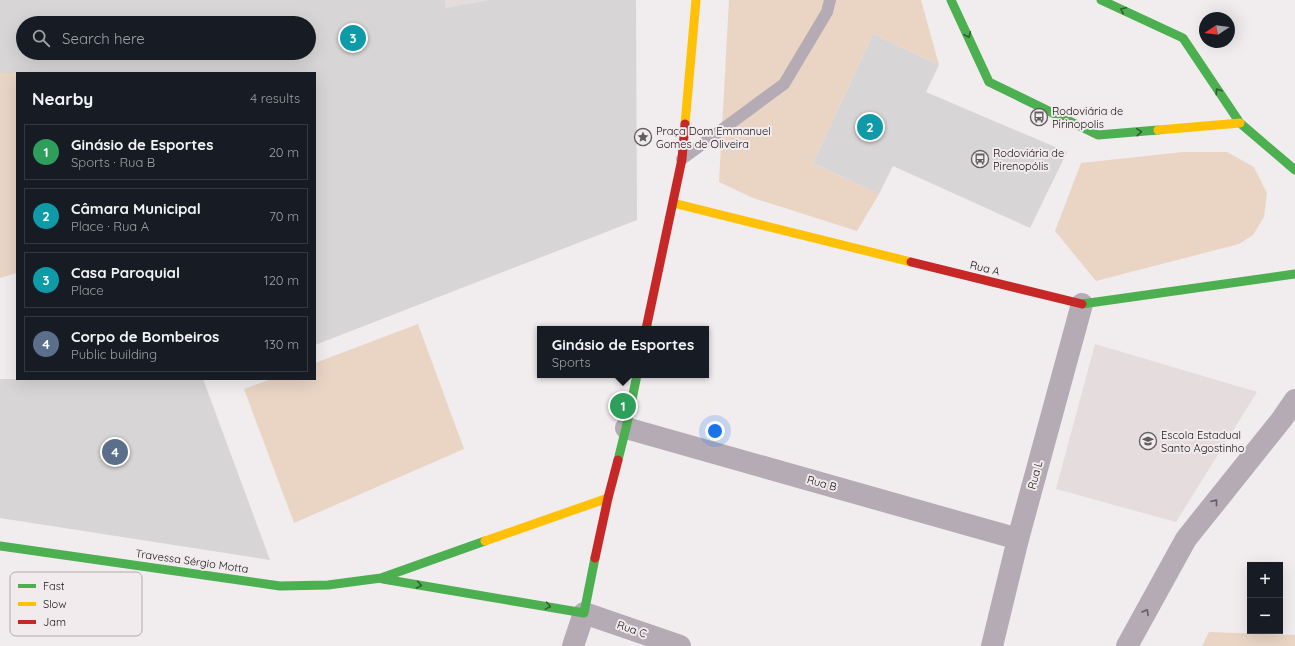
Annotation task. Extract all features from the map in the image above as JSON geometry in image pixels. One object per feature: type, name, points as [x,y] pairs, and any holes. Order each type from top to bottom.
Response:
[{"type":"street","points":[[647,326],[682,159],[696,0]]},
{"type":"street","points":[[951,0],[989,82],[1098,136],[1240,123]]},
{"type":"street","points":[[1102,0],[1183,38],[1240,123],[1295,170]]},
{"type":"street","name":"Rua A","points":[[673,203],[1082,304],[1295,274]]},
{"type":"street","name":"Rua L","points":[[992,646],[1018,538],[1082,304]]},
{"type":"street","points":[[573,646],[584,613],[608,498],[626,428],[636,378]]},
{"type":"street","points":[[1127,646],[1186,539],[1282,419],[1295,400]]},
{"type":"street","name":"Rua B","points":[[626,428],[1018,538]]},
{"type":"street","points":[[381,578],[608,498]]},
{"type":"street","name":"Travessa Sérgio Motta","points":[[0,546],[280,586],[328,584],[381,578]]},
{"type":"street","points":[[381,578],[584,613]]},
{"type":"street","name":"Rua C","points":[[584,613],[680,646]]},
{"type":"lane","points":[[682,159],[784,84],[826,12],[830,0]]},
{"type":"shaded area","points":[[0,0],[16,16],[16,60],[21,60],[17,72],[16,72],[16,273],[0,278]]},
{"type":"shaded area","points":[[445,0],[488,0],[446,8]]},
{"type":"shaded area","points":[[729,0],[921,0],[939,65],[873,34],[813,163],[879,194],[857,231],[753,198],[719,182]]},
{"type":"shaded area","points":[[1183,152],[1227,152],[1254,167],[1267,193],[1264,217],[1253,235],[1239,244],[1096,281],[1055,231],[1081,163]]},
{"type":"shaded area","points":[[418,324],[464,449],[294,523],[244,389],[268,380],[316,380],[316,363]]},
{"type":"shaded area","name":"Escola Estadual Santo Agostinho","points":[[1095,344],[1257,392],[1176,522],[1056,489]]},
{"type":"shaded area","points":[[1209,632],[1295,635],[1295,646],[1202,646]]},
{"type":"building","points":[[0,0],[445,0],[446,8],[488,0],[636,0],[637,220],[316,345],[316,72],[0,73]]},
{"type":"building","points":[[873,34],[939,65],[926,92],[1067,152],[1030,228],[893,166],[879,194],[813,163]]},
{"type":"building","points":[[0,379],[203,380],[270,560],[0,518]]},
{"type":"traffic: fast","points":[[951,0],[989,82],[1098,135],[1158,130]]},
{"type":"traffic: fast","points":[[1101,0],[1183,38],[1240,123],[1295,170]]},
{"type":"traffic: fast","points":[[1082,304],[1295,274]]},
{"type":"traffic: fast","points":[[618,460],[636,378]]},
{"type":"traffic: fast","points":[[0,546],[280,586],[328,585],[381,578],[485,541]]},
{"type":"traffic: fast","points":[[383,579],[584,613],[595,558]]},
{"type":"traffic: slow","points":[[685,124],[696,0]]},
{"type":"traffic: slow","points":[[1158,130],[1240,123]]},
{"type":"traffic: slow","points":[[673,203],[911,262]]},
{"type":"traffic: slow","points":[[485,541],[608,498]]},
{"type":"traffic: jam","points":[[647,326],[682,159],[685,124]]},
{"type":"traffic: jam","points":[[911,262],[1082,304]]},
{"type":"traffic: jam","points":[[595,558],[618,460]]},
{"type":"place","name":"Casa Paroquial","points":[[353,38]]},
{"type":"place","name":"Rodoviária de Pirinopolis","points":[[1039,117]]},
{"type":"place","name":"Câmara Municipal","points":[[870,127]]},
{"type":"place","name":"Praça Dom Emmanuel Gomes de Oliveira","points":[[643,137]]},
{"type":"place","name":"Rodoviária de Pirenopólis","points":[[980,159]]},
{"type":"place","name":"Ginásio de Esportes","points":[[623,406]]},
{"type":"place","name":"Escola Estadual Santo Agostinho","points":[[1148,441]]},
{"type":"place","name":"Corpo de Bombeiros","points":[[115,452]]}]
